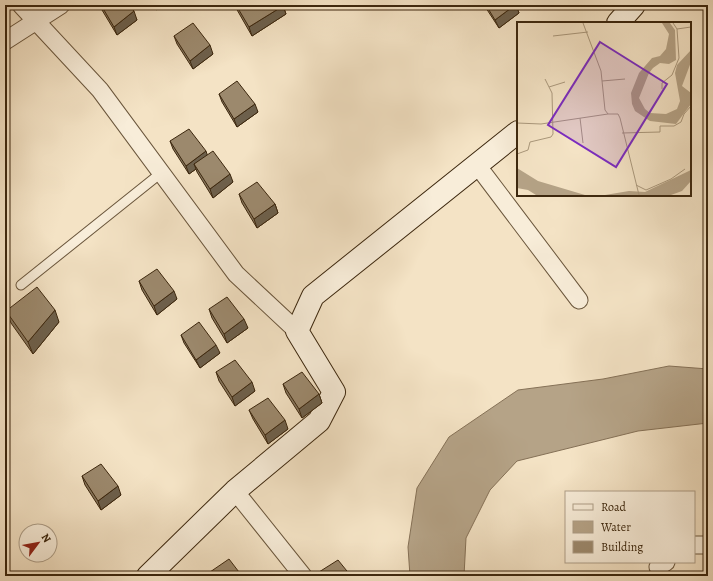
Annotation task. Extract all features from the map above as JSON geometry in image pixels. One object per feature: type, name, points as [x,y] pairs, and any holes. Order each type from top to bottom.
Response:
[{"type":"street","points":[[21,5],[100,90],[236,274],[297,331],[334,392],[319,422],[236,491],[148,576]]},
{"type":"street","points":[[5,41],[61,5]]},
{"type":"street","points":[[619,22],[634,5]]},
{"type":"street","points":[[297,331],[313,296],[517,133]]},
{"type":"street","points":[[476,165],[579,300]]},
{"type":"street","points":[[236,491],[303,576]]},
{"type":"street","points":[[695,545],[708,545]]},
{"type":"lane","points":[[21,285],[161,173]]},
{"type":"water","points":[[669,366],[708,369],[708,423],[638,431],[517,461],[490,490],[466,538],[464,576],[410,576],[408,547],[417,488],[449,437],[518,390],[603,379]]},
{"type":"building","points":[[101,5],[129,5],[134,11],[114,27]]},
{"type":"building","points":[[236,5],[283,5],[283,6],[249,27]]},
{"type":"building","points":[[486,5],[515,5],[495,20]]},
{"type":"building","points":[[193,23],[210,45],[190,61],[174,36]]},
{"type":"building","points":[[237,81],[255,104],[234,119],[219,94]]},
{"type":"building","points":[[189,129],[206,151],[186,166],[170,141]]},
{"type":"building","points":[[213,151],[230,174],[210,189],[194,164]]},
{"type":"building","points":[[257,182],[275,204],[254,219],[239,194]]},
{"type":"building","points":[[157,269],[174,291],[154,306],[139,281]]},
{"type":"building","points":[[37,287],[55,310],[28,342],[6,311]]},
{"type":"building","points":[[227,297],[244,319],[224,334],[209,309]]},
{"type":"building","points":[[199,322],[216,345],[196,360],[181,335]]},
{"type":"building","points":[[235,360],[252,382],[232,397],[216,372]]},
{"type":"building","points":[[302,372],[319,394],[299,409],[283,384]]},
{"type":"building","points":[[268,398],[285,420],[265,435],[249,410]]},
{"type":"building","points":[[101,464],[118,486],[98,501],[82,476]]},
{"type":"building","points":[[229,559],[242,576],[213,576],[210,572]]},
{"type":"building","points":[[338,560],[351,576],[322,576],[319,572]]}]
